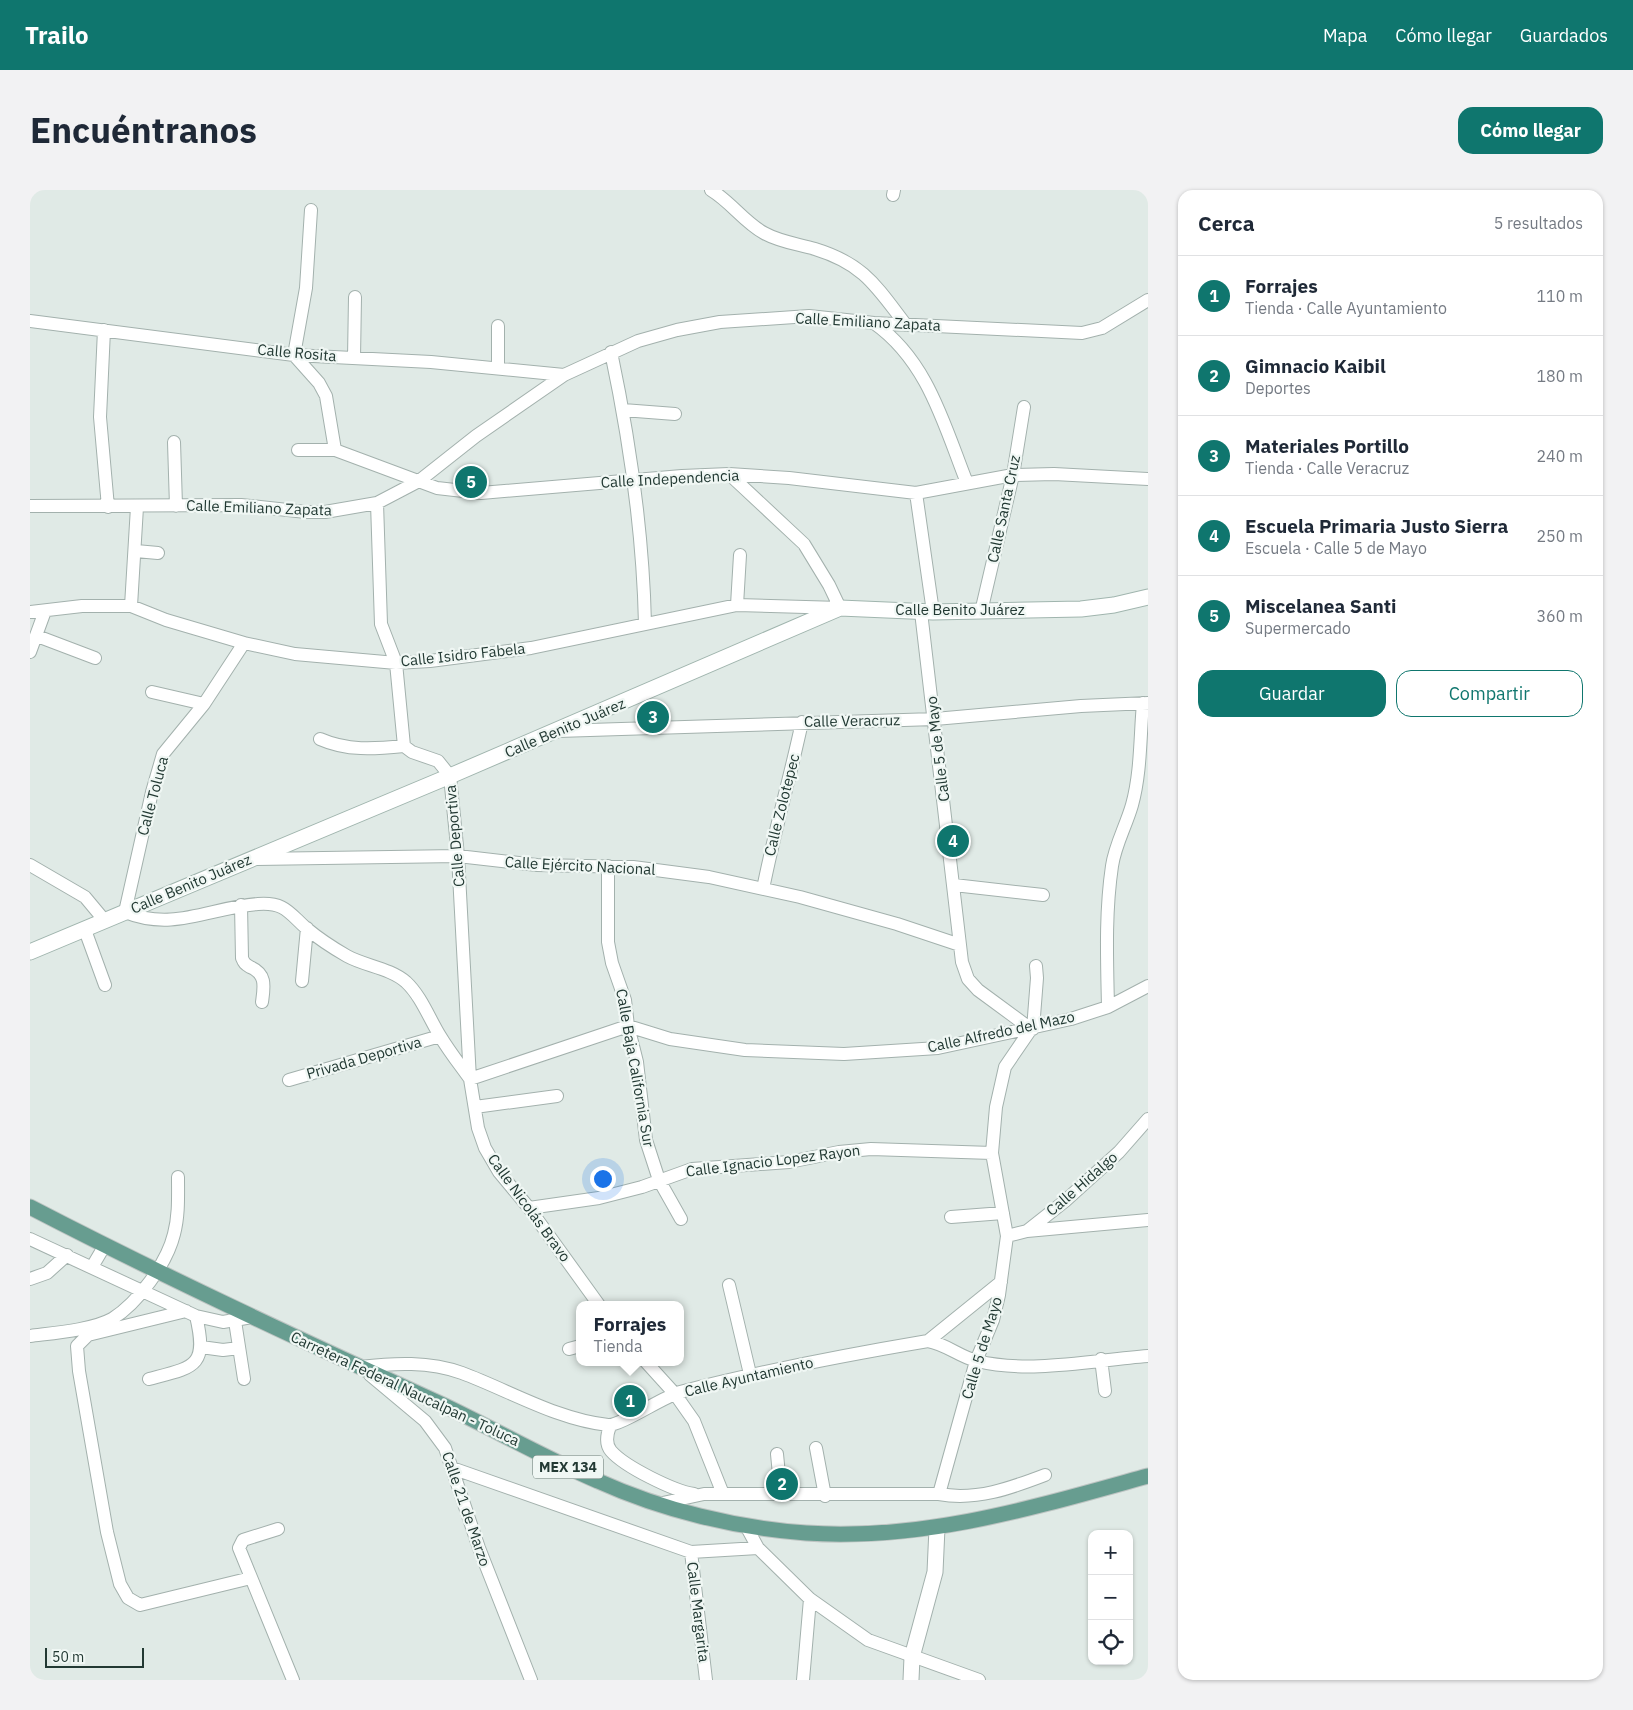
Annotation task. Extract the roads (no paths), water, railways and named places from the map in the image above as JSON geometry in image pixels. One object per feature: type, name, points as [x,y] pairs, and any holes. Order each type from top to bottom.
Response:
[{"type":"main road","name":"Calle Benito Juárez","points":[[30,952],[556,731],[840,608],[927,612],[1081,609],[1114,606],[1148,597]]},
{"type":"main road","name":"Carretera Federal Naucalpan - Toluca","points":[[30,1207],[157,1272],[498,1430],[600,1482],[658,1504],[746,1526],[826,1533],[871,1534],[937,1528],[1002,1515],[1148,1476]]},
{"type":"main road","points":[[910,1680],[912,1657],[935,1572],[937,1528]]},
{"type":"street","points":[[711,190],[726,199],[755,228],[766,234],[848,261],[870,277],[906,325]]},
{"type":"street","points":[[298,450],[335,450],[326,396],[319,383],[294,355],[306,288],[311,210]]},
{"type":"street","points":[[354,358],[355,297]]},
{"type":"street","name":"Calle Emiliano Zapata","points":[[30,506],[137,507],[241,505],[306,512],[325,512],[377,503],[419,481],[476,436],[564,375],[611,352],[678,330],[720,322],[809,316],[906,325],[1082,333],[1102,328],[1148,300]]},
{"type":"street","name":"Calle Rosita","points":[[30,321],[294,355],[498,367],[564,375]]},
{"type":"street","points":[[874,323],[900,345],[930,387],[967,483]]},
{"type":"street","points":[[498,326],[498,367]]},
{"type":"street","points":[[104,330],[100,417],[108,507]]},
{"type":"street","points":[[611,352],[623,410],[634,480],[644,583],[645,624]]},
{"type":"street","name":"Calle Santa Cruz","points":[[981,612],[1013,475],[1024,407]]},
{"type":"street","points":[[623,410],[675,414]]},
{"type":"street","points":[[174,442],[176,506]]},
{"type":"street","name":"Calle Independencia","points":[[335,450],[437,488],[481,493],[729,474],[789,478],[916,493],[1013,475],[1054,474],[1148,478]]},
{"type":"street","points":[[729,474],[804,544],[829,584],[840,608]]},
{"type":"street","points":[[916,493],[927,612]]},
{"type":"street","points":[[320,740],[349,748],[371,749],[404,746],[396,662],[381,624],[377,503]]},
{"type":"street","points":[[131,606],[136,551],[137,507]]},
{"type":"street","points":[[136,551],[158,553]]},
{"type":"street","points":[[737,606],[740,555]]},
{"type":"street","name":"Calle Isidro Fabela","points":[[30,612],[82,606],[131,606],[166,620],[244,643],[295,654],[396,662],[430,661],[531,648],[737,606],[840,608]]},
{"type":"street","points":[[30,652],[45,611]]},
{"type":"street","name":"Calle 5 de Mayo","points":[[927,612],[935,719],[962,962],[968,979],[995,1004],[1032,1029],[1005,1067],[996,1107],[992,1153],[1007,1236],[1001,1282],[993,1320],[976,1361],[939,1494]]},
{"type":"street","points":[[37,636],[95,658]]},
{"type":"street","name":"Calle Toluca","points":[[125,912],[152,792],[163,754],[204,704],[244,643]]},
{"type":"street","points":[[152,692],[204,704]]},
{"type":"street","points":[[1108,1007],[1106,948],[1112,865],[1120,836],[1132,806],[1146,703]]},
{"type":"street","name":"Calle Veracruz","points":[[556,731],[935,719],[1081,706],[1146,703]]},
{"type":"street","name":"Calle Zolotepec","points":[[763,889],[776,825],[785,798],[802,722]]},
{"type":"street","name":"Calle Deportiva","points":[[404,746],[412,752],[438,761],[450,776],[458,856],[470,1079]]},
{"type":"street","name":"Calle Ejército Nacional","points":[[251,859],[458,856],[485,861],[537,865],[633,867],[709,877],[763,889],[869,916],[960,945]]},
{"type":"street","points":[[30,865],[85,897],[105,921]]},
{"type":"street","name":"Calle Baja California Sur","points":[[608,866],[608,942],[612,963],[625,1000],[628,1026],[637,1062],[646,1140],[660,1180],[680,1220]]},
{"type":"street","points":[[954,885],[1043,896]]},
{"type":"street","name":"Calle Nicolás Bravo","points":[[125,912],[142,919],[164,921],[198,917],[260,903],[277,905],[290,910],[307,928],[348,956],[405,981],[417,996],[440,1036],[470,1079],[485,1148],[499,1172],[529,1208],[596,1301]]},
{"type":"street","points":[[241,906],[242,958],[246,964],[260,973],[264,980],[262,1002]]},
{"type":"street","points":[[302,981],[307,928]]},
{"type":"street","points":[[85,930],[105,985]]},
{"type":"street","points":[[1032,1029],[1037,978],[1036,966]]},
{"type":"street","name":"Calle Alfredo del Mazo","points":[[628,1026],[670,1039],[745,1050],[844,1054],[938,1048],[1032,1029],[1108,1007],[1148,986]]},
{"type":"street","points":[[470,1079],[628,1026]]},
{"type":"street","name":"Privada Deportiva","points":[[289,1080],[440,1036]]},
{"type":"street","points":[[475,1108],[557,1096]]},
{"type":"street","name":"Calle Hidalgo","points":[[1007,1236],[1027,1231],[1094,1177],[1148,1119]]},
{"type":"street","name":"Calle Ignacio Lopez Rayon","points":[[529,1208],[599,1198],[692,1169],[789,1162],[839,1152],[863,1150],[992,1153]]},
{"type":"street","points":[[30,1336],[81,1328],[111,1319],[144,1291],[157,1272],[174,1236],[178,1213],[178,1176]]},
{"type":"street","points":[[951,1217],[1003,1213]]},
{"type":"street","points":[[1027,1231],[1148,1220]]},
{"type":"street","points":[[30,1239],[191,1313],[224,1322],[235,1322],[252,1317]]},
{"type":"street","points":[[92,1267],[105,1245]]},
{"type":"street","points":[[30,1279],[47,1273],[67,1255]]},
{"type":"street","points":[[928,1341],[1001,1282]]},
{"type":"street","points":[[729,1285],[750,1374]]},
{"type":"street","points":[[150,1379],[187,1369],[196,1361],[201,1347],[191,1313]]},
{"type":"street","points":[[191,1313],[88,1335],[77,1346],[79,1371],[107,1532],[120,1584],[128,1598],[140,1605],[251,1578]]},
{"type":"street","points":[[235,1322],[244,1379]]},
{"type":"street","name":"Calle Ayuntamiento","points":[[610,1426],[675,1394],[750,1374],[928,1341],[941,1343],[976,1361],[1038,1367],[1101,1359],[1148,1356]]},
{"type":"street","points":[[201,1347],[223,1350],[239,1348]]},
{"type":"street","points":[[1101,1359],[1105,1390]]},
{"type":"street","points":[[360,1367],[399,1363],[423,1364],[460,1372],[572,1417],[610,1426],[607,1434],[608,1444],[612,1452],[671,1488],[704,1494],[825,1496],[939,1494],[962,1498],[1017,1485],[1045,1475]]},
{"type":"street","points":[[650,1366],[675,1394],[702,1438],[723,1494]]},
{"type":"street","name":"Calle 21 de Marzo","points":[[360,1367],[426,1421],[445,1448],[492,1583],[531,1680]]},
{"type":"street","points":[[816,1448],[825,1496]]},
{"type":"street","points":[[777,1454],[781,1495]]},
{"type":"street","points":[[452,1468],[691,1552]]},
{"type":"street","points":[[658,1504],[704,1494]]},
{"type":"street","points":[[746,1526],[758,1548],[810,1599],[868,1640],[980,1680]]},
{"type":"street","points":[[278,1529],[243,1540],[239,1548],[293,1680]]},
{"type":"street","name":"Calle Margarita","points":[[706,1680],[691,1552],[758,1548]]},
{"type":"street","points":[[803,1680],[810,1599]]},
{"type":"place","name":"Miscelanea Santi","points":[[471,482]]},
{"type":"place","name":"Materiales Portillo","points":[[653,717]]},
{"type":"place","name":"Escuela Primaria Justo Sierra","points":[[953,841]]},
{"type":"place","name":"Forrajes","points":[[630,1401]]},
{"type":"place","name":"Gimnacio Kaibil","points":[[782,1484]]}]
